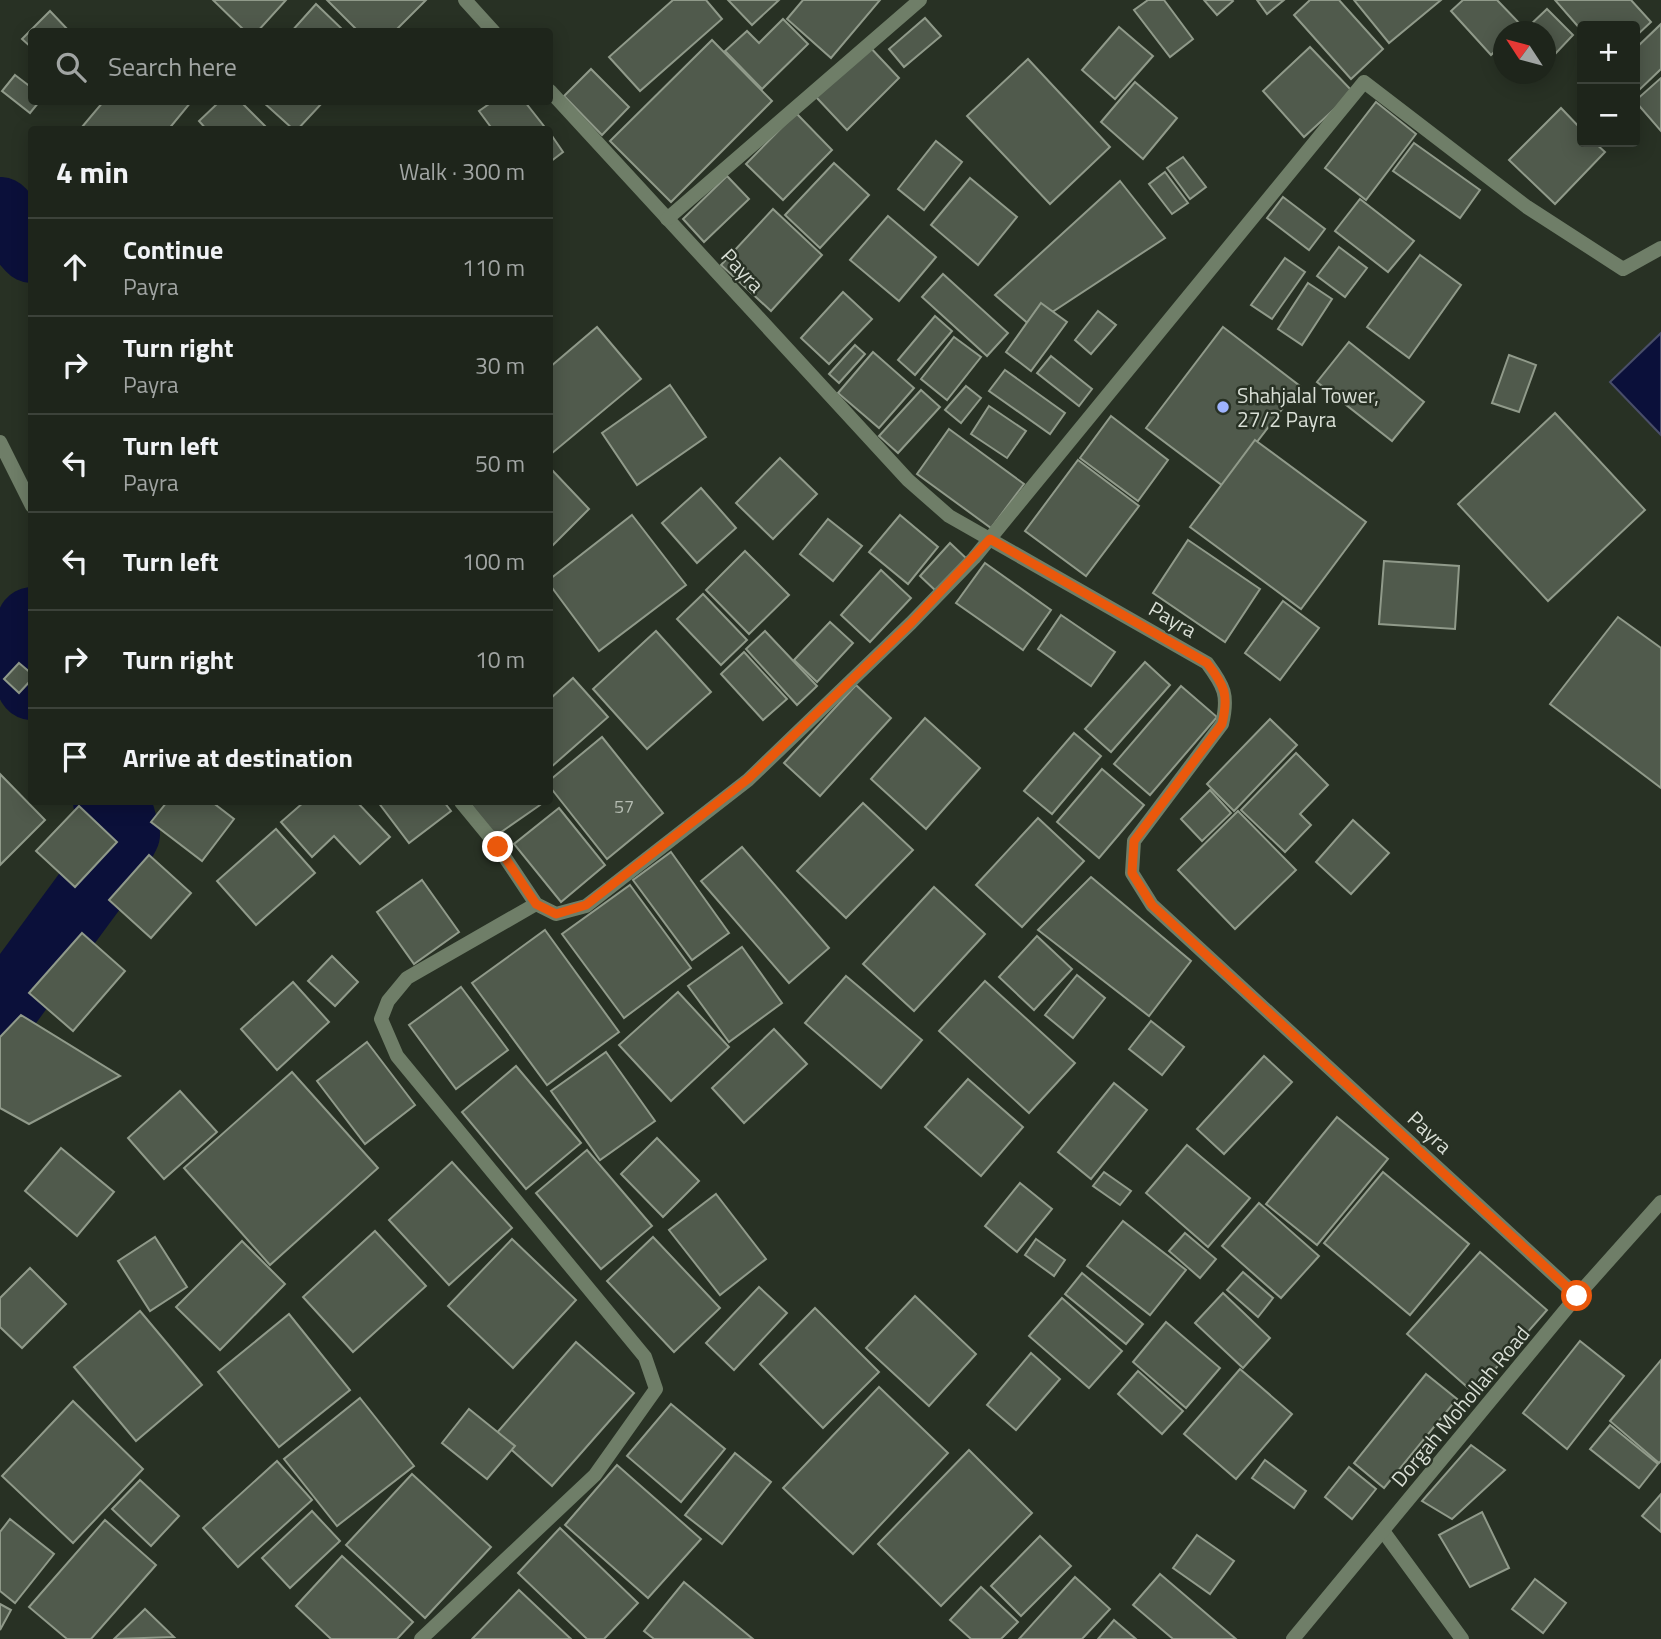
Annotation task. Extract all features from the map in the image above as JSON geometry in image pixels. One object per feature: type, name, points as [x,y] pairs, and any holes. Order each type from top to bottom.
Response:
[{"type":"street","points":[[465,0],[490,28]]},
{"type":"street","points":[[667,219],[919,0]]},
{"type":"street","points":[[463,805],[498,847],[536,904],[556,914],[586,905],[748,779],[911,623],[990,539],[1364,82],[1527,207],[1623,269],[1661,248]]},
{"type":"street","name":"Payra","points":[[553,94],[908,480],[949,516],[1207,663],[1224,685],[1227,706],[1222,724],[1134,841],[1132,873],[1152,905],[1577,1296]]},
{"type":"street","points":[[0,442],[28,498]]},
{"type":"street","points":[[421,1639],[594,1475],[656,1390],[645,1357],[397,1056],[380,1019],[388,1001],[407,978],[536,904]]},
{"type":"street","name":"Dorgah Mohollah Road","points":[[1293,1639],[1577,1296],[1661,1202]]},
{"type":"street","points":[[1383,1531],[1462,1639]]},
{"type":"shaded area","points":[[1661,333],[1661,435],[1610,382]]},
{"type":"building","points":[[213,0],[286,0],[261,28],[242,28]]},
{"type":"building","points":[[327,0],[426,0],[398,28],[355,28]]},
{"type":"building","points":[[673,0],[706,0],[722,19],[640,91],[609,57]]},
{"type":"building","points":[[728,0],[779,0],[752,25]]},
{"type":"building","points":[[803,0],[880,0],[831,58],[787,19]]},
{"type":"building","points":[[1148,0],[1164,0],[1193,39],[1170,57],[1134,10]]},
{"type":"building","points":[[1204,0],[1232,0],[1233,1],[1217,15]]},
{"type":"building","points":[[1257,0],[1284,0],[1267,14]]},
{"type":"building","points":[[1310,0],[1339,0],[1383,49],[1351,79],[1294,15]]},
{"type":"building","points":[[1354,0],[1441,0],[1389,43]]},
{"type":"building","points":[[1463,0],[1497,0],[1517,21],[1493,21],[1491,55],[1451,11]]},
{"type":"building","points":[[1555,0],[1631,0],[1651,22],[1640,32],[1640,21],[1577,21],[1577,25]]},
{"type":"building","points":[[316,4],[341,28],[295,28]]},
{"type":"building","points":[[1547,9],[1573,35],[1556,53],[1556,21],[1534,21]]},
{"type":"building","points":[[50,11],[66,28],[33,28]]},
{"type":"building","points":[[925,18],[941,36],[904,67],[889,49]]},
{"type":"building","points":[[783,19],[808,44],[762,89],[725,51],[747,31],[759,43]]},
{"type":"building","points":[[1661,24],[1661,69],[1640,89],[1640,84],[1640,44]]},
{"type":"building","points":[[1119,27],[1153,56],[1115,99],[1082,70]]},
{"type":"building","points":[[28,33],[28,44],[22,39]]},
{"type":"building","points":[[712,40],[772,101],[671,202],[610,141]]},
{"type":"building","points":[[868,45],[899,78],[847,130],[816,97]]},
{"type":"building","points":[[1310,47],[1353,92],[1304,137],[1263,91]]},
{"type":"building","points":[[1028,59],[1110,147],[1050,204],[967,116]]},
{"type":"building","points":[[591,69],[629,107],[602,135],[564,96]]},
{"type":"building","points":[[15,75],[28,85],[28,105],[37,105],[30,113],[2,91]]},
{"type":"building","points":[[1661,78],[1661,131],[1640,107],[1640,97]]},
{"type":"building","points":[[1135,82],[1177,118],[1143,159],[1101,122]]},
{"type":"building","points":[[1376,102],[1416,134],[1366,200],[1325,168]]},
{"type":"building","points":[[100,105],[189,105],[171,126],[83,126]]},
{"type":"building","points":[[216,105],[244,105],[265,126],[203,126],[199,121]]},
{"type":"building","points":[[266,105],[320,105],[301,126],[290,126]]},
{"type":"building","points":[[488,105],[527,105],[544,126],[490,126],[479,111]]},
{"type":"building","points":[[1561,108],[1577,125],[1577,147],[1600,147],[1605,152],[1555,204],[1509,160]]},
{"type":"building","points":[[796,113],[832,150],[783,200],[746,164]]},
{"type":"building","points":[[553,137],[563,152],[553,160]]},
{"type":"building","points":[[936,141],[962,162],[924,210],[898,189]]},
{"type":"building","points":[[1414,143],[1480,190],[1460,218],[1393,171]]},
{"type":"building","points":[[1183,157],[1206,187],[1190,199],[1167,168]]},
{"type":"building","points":[[834,163],[869,195],[820,248],[785,215]]},
{"type":"building","points":[[1165,172],[1188,203],[1172,214],[1149,184]]},
{"type":"building","points":[[727,176],[749,199],[704,242],[683,219]]},
{"type":"building","points":[[970,178],[1017,217],[978,265],[931,225]]},
{"type":"building","points":[[1120,181],[1165,238],[1031,326],[995,295]]},
{"type":"building","points":[[1283,197],[1325,229],[1309,250],[1267,218]]},
{"type":"building","points":[[1360,199],[1414,241],[1388,272],[1335,231]]},
{"type":"building","points":[[773,209],[822,255],[771,311],[721,265]]},
{"type":"building","points":[[888,216],[936,257],[899,301],[850,260]]},
{"type":"building","points":[[1339,247],[1367,268],[1345,297],[1317,276]]},
{"type":"building","points":[[1420,255],[1461,285],[1409,358],[1367,327]]},
{"type":"building","points":[[1285,258],[1305,272],[1272,319],[1251,305]]},
{"type":"building","points":[[943,274],[1008,333],[987,356],[922,297]]},
{"type":"building","points":[[1308,283],[1332,299],[1302,345],[1278,329]]},
{"type":"building","points":[[843,292],[872,319],[829,364],[801,338]]},
{"type":"building","points":[[1041,303],[1067,322],[1031,371],[1006,352]]},
{"type":"building","points":[[1098,311],[1116,325],[1091,354],[1075,340]]},
{"type":"building","points":[[935,316],[952,331],[915,375],[898,360]]},
{"type":"building","points":[[597,327],[641,379],[553,452],[553,364]]},
{"type":"building","name":"Shahjalal Tower, 27/2 Payra","points":[[1223,327],[1300,386],[1223,486],[1146,428]]},
{"type":"building","points":[[954,337],[981,357],[947,400],[921,379]]},
{"type":"building","points":[[1349,342],[1424,402],[1392,441],[1317,382]]},
{"type":"building","points":[[855,345],[865,354],[839,383],[829,374]]},
{"type":"building","points":[[873,352],[914,388],[879,428],[838,393]]},
{"type":"building","points":[[1509,355],[1536,365],[1519,412],[1492,403]]},
{"type":"building","points":[[1051,356],[1092,389],[1079,406],[1037,373]]},
{"type":"building","points":[[1005,370],[1065,413],[1050,434],[989,391]]},
{"type":"building","points":[[670,385],[706,437],[637,485],[602,433]]},
{"type":"building","points":[[966,386],[981,398],[961,423],[945,410]]},
{"type":"building","points":[[921,390],[940,407],[898,453],[879,436]]},
{"type":"building","points":[[989,406],[1026,431],[1007,458],[971,434]]},
{"type":"building","points":[[1555,413],[1645,510],[1548,601],[1458,504]]},
{"type":"building","points":[[1111,416],[1168,460],[1138,501],[1080,458]]},
{"type":"building","points":[[949,429],[1024,484],[991,528],[917,474]]},
{"type":"building","points":[[1255,440],[1366,522],[1301,609],[1190,527]]},
{"type":"building","points":[[780,458],[817,494],[773,539],[736,503]]},
{"type":"building","points":[[1078,460],[1139,506],[1086,576],[1025,531]]},
{"type":"building","points":[[553,471],[589,509],[553,545]]},
{"type":"building","points":[[701,488],[736,528],[697,563],[662,523]]},
{"type":"building","points":[[632,515],[686,585],[599,651],[553,589],[553,577]]},
{"type":"building","points":[[900,515],[938,547],[908,584],[869,552]]},
{"type":"building","points":[[828,519],[862,546],[833,581],[800,554]]},
{"type":"building","points":[[1188,540],[1260,589],[1225,642],[1153,593]]},
{"type":"building","points":[[950,543],[968,560],[937,592],[920,576]]},
{"type":"building","points":[[745,551],[789,595],[749,634],[706,590]]},
{"type":"building","points":[[1384,561],[1459,566],[1455,629],[1379,624]]},
{"type":"building","points":[[985,563],[1051,610],[1023,650],[956,603]]},
{"type":"building","points":[[881,570],[911,598],[870,642],[841,615]]},
{"type":"building","points":[[703,594],[747,640],[721,665],[677,619]]},
{"type":"building","points":[[1283,601],[1319,628],[1280,680],[1245,653]]},
{"type":"building","points":[[1061,615],[1115,652],[1091,686],[1038,649]]},
{"type":"building","points":[[1618,617],[1661,648],[1661,788],[1550,704]]},
{"type":"building","points":[[830,622],[853,643],[817,682],[794,660]]},
{"type":"building","points":[[656,631],[711,692],[647,749],[593,689]]},
{"type":"building","points":[[765,631],[817,686],[797,705],[746,649]]},
{"type":"building","points":[[744,652],[787,699],[763,720],[721,674]]},
{"type":"building","points":[[1145,662],[1170,685],[1111,752],[1085,729]]},
{"type":"building","points":[[19,663],[28,671],[28,683],[19,693],[4,679]]},
{"type":"building","points":[[573,678],[608,717],[553,765],[553,696]]},
{"type":"building","points":[[856,685],[891,718],[820,796],[784,763]]},
{"type":"building","points":[[1181,686],[1217,717],[1150,795],[1114,764]]},
{"type":"building","points":[[925,718],[980,768],[926,829],[871,779]]},
{"type":"building","points":[[1270,719],[1297,745],[1234,811],[1207,784]]},
{"type":"building","points":[[1074,733],[1101,756],[1052,814],[1024,791]]},
{"type":"building","points":[[602,737],[663,813],[607,859],[553,791],[553,778]]},
{"type":"building","points":[[1296,753],[1328,785],[1300,814],[1311,825],[1285,852],[1241,810]]},
{"type":"building","points":[[1102,769],[1144,805],[1099,858],[1057,822]]},
{"type":"building","points":[[0,774],[45,820],[0,865]]},
{"type":"building","points":[[1210,790],[1231,813],[1202,841],[1181,819]]},
{"type":"building","points":[[863,803],[913,850],[846,918],[797,871]]},
{"type":"building","points":[[165,805],[216,805],[234,819],[202,861],[151,822]]},
{"type":"building","points":[[301,805],[360,805],[390,837],[360,864],[334,836],[312,857],[281,822]]},
{"type":"building","points":[[380,805],[446,805],[451,811],[409,843]]},
{"type":"building","points":[[471,805],[540,805],[494,837]]},
{"type":"building","points":[[79,806],[117,842],[75,887],[36,851]]},
{"type":"building","points":[[559,808],[605,865],[561,902],[514,844]]},
{"type":"building","points":[[1238,811],[1296,870],[1235,929],[1178,870]]},
{"type":"building","points":[[1038,818],[1084,861],[1022,927],[976,885]]},
{"type":"building","points":[[1353,820],[1389,853],[1351,894],[1316,862]]},
{"type":"building","points":[[276,829],[315,873],[256,925],[217,881]]},
{"type":"building","points":[[742,847],[829,948],[789,983],[701,881]]},
{"type":"building","points":[[671,852],[729,933],[692,960],[633,880]]},
{"type":"building","points":[[149,855],[191,893],[151,938],[109,900]]},
{"type":"building","points":[[1091,877],[1191,961],[1149,1016],[1038,930]]},
{"type":"building","points":[[422,880],[459,932],[414,964],[377,912]]},
{"type":"building","points":[[630,885],[691,968],[624,1018],[562,934]]},
{"type":"building","points":[[934,887],[985,934],[914,1011],[863,964]]},
{"type":"building","points":[[545,930],[619,1032],[547,1085],[472,983]]},
{"type":"building","points":[[82,933],[125,971],[73,1031],[29,993]]},
{"type":"building","points":[[1037,936],[1072,969],[1034,1010],[999,977]]},
{"type":"building","points":[[742,947],[782,1003],[729,1042],[688,986]]},
{"type":"building","points":[[332,956],[358,982],[335,1006],[308,981]]},
{"type":"building","points":[[1077,975],[1105,998],[1073,1038],[1045,1015]]},
{"type":"building","points":[[846,976],[922,1040],[881,1088],[805,1023]]},
{"type":"building","points":[[985,981],[1075,1063],[1029,1113],[939,1031]]},
{"type":"building","points":[[293,982],[329,1022],[277,1070],[241,1029]]},
{"type":"building","points":[[461,987],[508,1050],[456,1089],[409,1025]]},
{"type":"building","points":[[678,992],[729,1047],[671,1101],[619,1045]]},
{"type":"building","points":[[21,1015],[120,1076],[29,1124],[0,1108],[0,1037]]},
{"type":"building","points":[[1151,1021],[1184,1047],[1162,1075],[1129,1049]]},
{"type":"building","points":[[774,1029],[807,1064],[744,1123],[712,1088]]},
{"type":"building","points":[[367,1042],[415,1105],[365,1144],[317,1081]]},
{"type":"building","points":[[606,1052],[655,1121],[600,1160],[551,1091]]},
{"type":"building","points":[[1264,1056],[1292,1082],[1224,1154],[1197,1129]]},
{"type":"building","points":[[516,1066],[581,1143],[526,1189],[462,1112]]},
{"type":"building","points":[[292,1072],[378,1168],[270,1265],[184,1168]]},
{"type":"building","points":[[968,1079],[1023,1127],[981,1176],[925,1127]]},
{"type":"building","points":[[1114,1083],[1147,1110],[1091,1179],[1058,1152]]},
{"type":"building","points":[[180,1091],[217,1132],[164,1179],[128,1138]]},
{"type":"building","points":[[1337,1117],[1388,1159],[1317,1245],[1266,1204]]},
{"type":"building","points":[[657,1138],[699,1181],[663,1217],[621,1174]]},
{"type":"building","points":[[1187,1145],[1250,1198],[1208,1247],[1146,1193]]},
{"type":"building","points":[[61,1148],[114,1192],[77,1236],[25,1191]]},
{"type":"building","points":[[587,1150],[652,1226],[601,1269],[536,1193]]},
{"type":"building","points":[[452,1162],[512,1228],[449,1285],[389,1220]]},
{"type":"building","points":[[1104,1172],[1131,1191],[1120,1205],[1093,1186]]},
{"type":"building","points":[[1383,1172],[1469,1244],[1410,1315],[1324,1243]]},
{"type":"building","points":[[1020,1183],[1052,1209],[1017,1252],[985,1226]]},
{"type":"building","points":[[716,1194],[766,1259],[720,1295],[669,1230]]},
{"type":"building","points":[[1259,1203],[1319,1256],[1281,1298],[1222,1246]]},
{"type":"building","points":[[1123,1221],[1186,1270],[1150,1315],[1087,1266]]},
{"type":"building","points":[[375,1231],[426,1286],[353,1352],[303,1297]]},
{"type":"building","points":[[1185,1233],[1216,1259],[1200,1278],[1169,1251]]},
{"type":"building","points":[[155,1237],[187,1287],[150,1311],[118,1261]]},
{"type":"building","points":[[653,1237],[720,1308],[674,1352],[607,1281]]},
{"type":"building","points":[[512,1239],[576,1300],[513,1368],[448,1306]]},
{"type":"building","points":[[1036,1239],[1065,1260],[1054,1276],[1025,1255]]},
{"type":"building","points":[[242,1241],[285,1284],[220,1350],[176,1307]]},
{"type":"building","points":[[1480,1252],[1547,1310],[1474,1393],[1407,1334]]},
{"type":"building","points":[[30,1268],[66,1304],[22,1348],[0,1327],[0,1298]]},
{"type":"building","points":[[1243,1272],[1273,1298],[1258,1317],[1227,1290]]},
{"type":"building","points":[[1082,1273],[1143,1324],[1126,1344],[1065,1294]]},
{"type":"building","points":[[759,1287],[787,1313],[734,1370],[706,1343]]},
{"type":"building","points":[[1223,1293],[1270,1338],[1243,1368],[1195,1323]]},
{"type":"building","points":[[915,1296],[976,1354],[929,1406],[866,1348]]},
{"type":"building","points":[[1062,1298],[1122,1351],[1089,1388],[1029,1336]]},
{"type":"building","points":[[815,1308],[879,1372],[823,1428],[760,1364]]},
{"type":"building","points":[[140,1311],[202,1385],[136,1441],[74,1367]]},
{"type":"building","points":[[289,1314],[350,1390],[279,1447],[218,1372]]},
{"type":"building","points":[[1166,1322],[1220,1368],[1186,1408],[1133,1362]]},
{"type":"building","points":[[1580,1341],[1624,1376],[1567,1449],[1523,1413]]},
{"type":"building","points":[[576,1342],[634,1393],[552,1486],[495,1435]]},
{"type":"building","points":[[1031,1353],[1060,1379],[1016,1430],[987,1405]]},
{"type":"building","points":[[1661,1360],[1661,1461],[1659,1463],[1610,1421]]},
{"type":"building","points":[[1240,1369],[1292,1414],[1236,1479],[1184,1434]]},
{"type":"building","points":[[1138,1371],[1183,1411],[1162,1434],[1118,1394]]},
{"type":"building","points":[[1426,1374],[1457,1399],[1384,1488],[1354,1463]]},
{"type":"building","points":[[879,1387],[948,1453],[853,1554],[783,1488]]},
{"type":"building","points":[[360,1398],[414,1466],[337,1526],[284,1459]]},
{"type":"building","points":[[73,1401],[143,1469],[73,1543],[2,1476]]},
{"type":"building","points":[[671,1404],[725,1449],[681,1502],[627,1456]]},
{"type":"building","points":[[469,1409],[515,1446],[487,1479],[442,1443]]},
{"type":"building","points":[[1610,1425],[1658,1464],[1639,1488],[1590,1449]]},
{"type":"building","points":[[1471,1445],[1505,1470],[1452,1519],[1422,1501]]},
{"type":"building","points":[[969,1450],[1032,1513],[941,1606],[878,1544]]},
{"type":"building","points":[[735,1453],[771,1482],[722,1544],[685,1515]]},
{"type":"building","points":[[1265,1460],[1306,1491],[1294,1508],[1252,1478]]},
{"type":"building","points":[[277,1461],[312,1500],[238,1567],[203,1528]]},
{"type":"building","points":[[617,1465],[701,1539],[648,1598],[565,1525]]},
{"type":"building","points":[[1349,1467],[1376,1489],[1352,1519],[1325,1497]]},
{"type":"building","points":[[412,1474],[491,1547],[425,1618],[346,1545]]},
{"type":"building","points":[[140,1480],[179,1516],[151,1546],[112,1509]]},
{"type":"building","points":[[1661,1494],[1661,1532],[1642,1516]]},
{"type":"building","points":[[312,1511],[340,1541],[290,1588],[262,1558]]},
{"type":"building","points":[[1482,1512],[1509,1568],[1470,1587],[1439,1535]]},
{"type":"building","points":[[10,1519],[54,1554],[15,1603],[0,1591],[0,1532]]},
{"type":"building","points":[[105,1520],[156,1565],[91,1639],[67,1639],[29,1607]]},
{"type":"building","points":[[560,1528],[638,1603],[604,1639],[587,1639],[518,1573]]},
{"type":"building","points":[[1197,1535],[1234,1561],[1210,1594],[1173,1568]]},
{"type":"building","points":[[1040,1536],[1071,1566],[1021,1616],[991,1586]]},
{"type":"building","points":[[342,1556],[413,1622],[397,1639],[331,1639],[296,1606]]},
{"type":"building","points":[[1160,1574],[1236,1639],[1173,1639],[1133,1605]]},
{"type":"building","points":[[1075,1577],[1110,1609],[1082,1639],[1019,1639]]},
{"type":"building","points":[[1535,1579],[1566,1603],[1543,1633],[1512,1609]]},
{"type":"building","points":[[684,1582],[753,1639],[654,1639],[644,1631]]},
{"type":"building","points":[[981,1587],[1018,1622],[1001,1639],[971,1639],[950,1620]]},
{"type":"building","points":[[519,1590],[571,1639],[472,1639]]},
{"type":"building","points":[[0,1604],[11,1610],[0,1630]]},
{"type":"building","points":[[145,1609],[174,1637],[114,1639]]},
{"type":"building","points":[[1114,1620],[1136,1639],[1098,1639]]},
{"type":"waterway","points":[[0,212],[28,244]]},
{"type":"waterway","points":[[28,636],[28,657]]},
{"type":"waterway","points":[[0,1013],[109,865],[125,834],[120,816],[111,805]]},
{"type":"place","name":"Shahjalal Tower, 27/2 Payra","points":[[1223,407]]},
{"type":"route","points":[[498,847],[536,904],[556,914],[586,905],[748,779],[911,623],[990,539],[1207,663],[1224,685],[1227,706],[1222,724],[1134,841],[1132,873],[1152,905],[1577,1296]]}]
